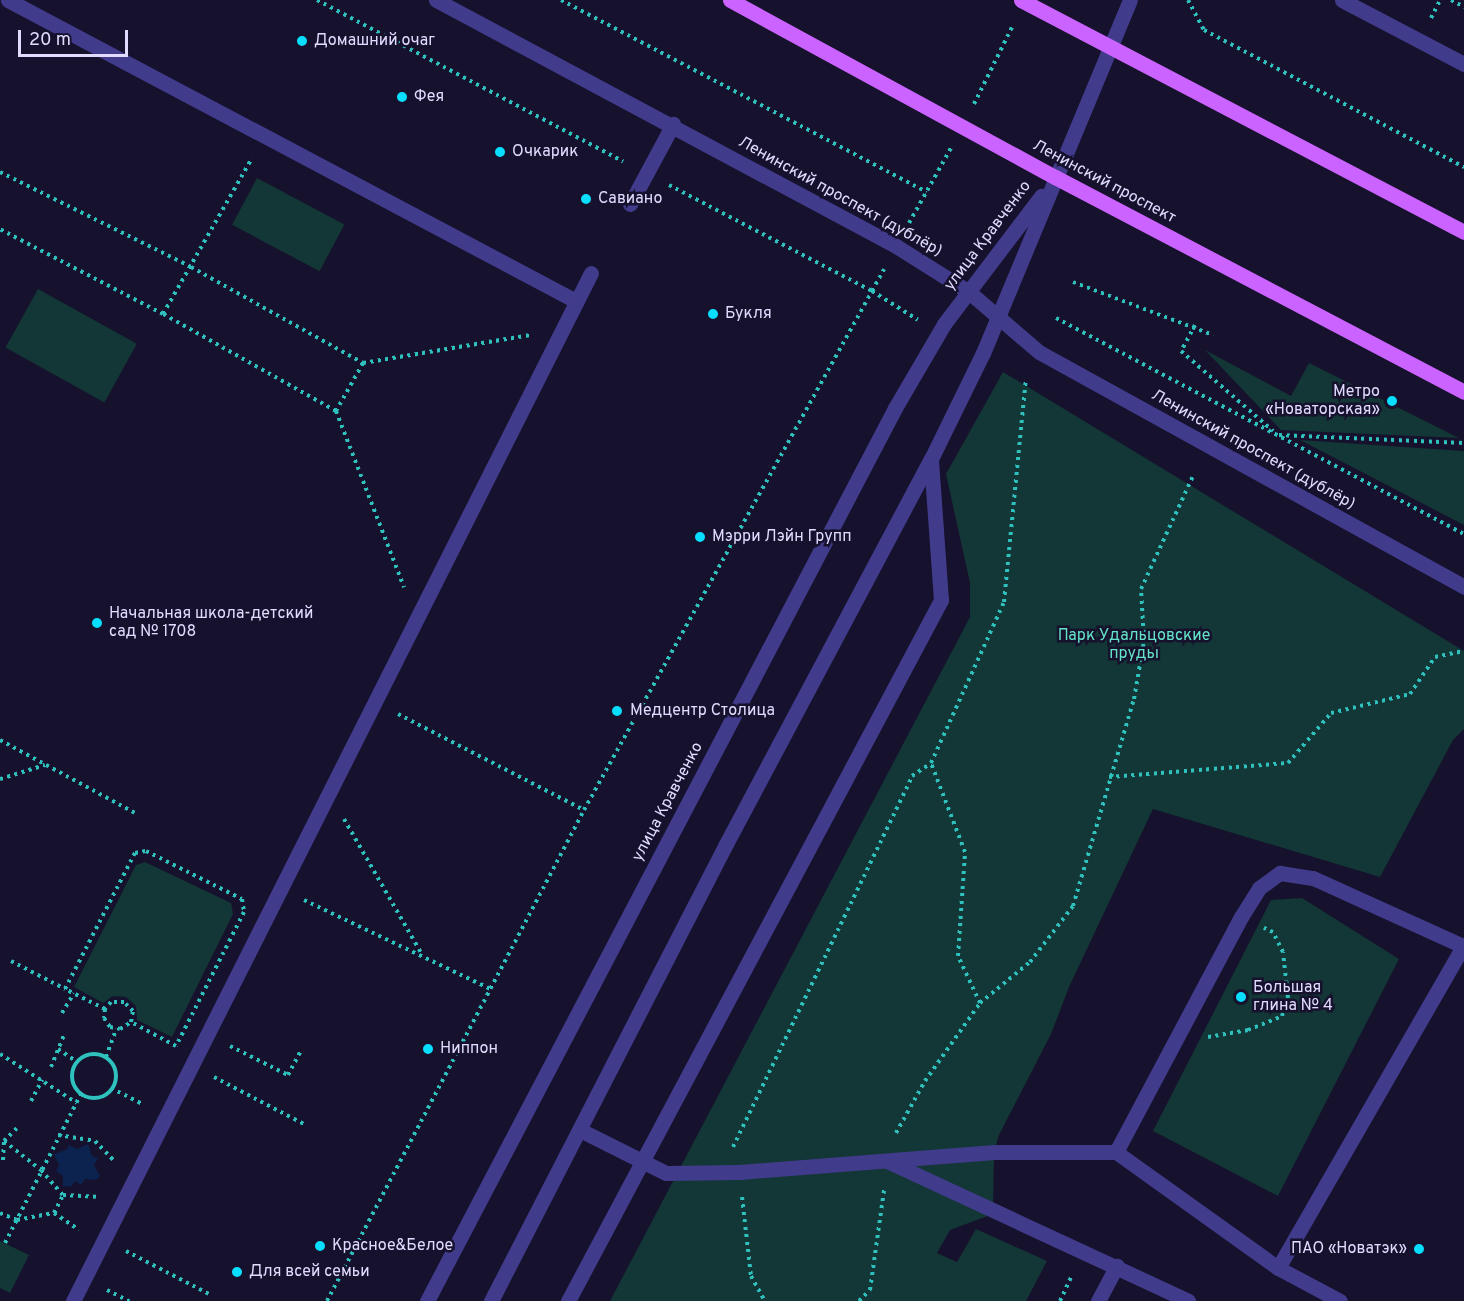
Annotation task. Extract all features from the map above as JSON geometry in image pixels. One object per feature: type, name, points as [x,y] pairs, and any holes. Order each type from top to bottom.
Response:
[{"type":"main road","name":"Ленинский проспект","points":[[730,0],[1055,177],[1464,392]]},
{"type":"main road","points":[[1021,0],[1464,232]]},
{"type":"street","points":[[8,0],[576,302]]},
{"type":"street","name":"Ленинский проспект (дублёр)","points":[[436,0],[673,124],[897,246],[969,292],[1039,352],[1464,587]]},
{"type":"street","points":[[1055,177],[1108,45],[1130,0]]},
{"type":"street","points":[[1342,0],[1464,64]]},
{"type":"street","points":[[630,204],[673,124]]},
{"type":"street","name":"улица Кравченко","points":[[427,1301],[884,429],[944,324],[1055,177]]},
{"type":"street","name":"улица Кравченко","points":[[491,1301],[726,844],[931,459],[997,315],[1055,177]]},
{"type":"street","points":[[73,1301],[591,273]]},
{"type":"street","points":[[568,1301],[640,1161],[941,600],[931,459]]},
{"type":"street","points":[[1116,1152],[1241,917],[1259,888],[1280,873],[1313,878],[1464,945],[1278,1268]]},
{"type":"street","points":[[580,1130],[666,1173],[739,1172],[994,1152],[1116,1152],[1278,1268],[1340,1301]]},
{"type":"street","points":[[887,1161],[993,1214],[1117,1266],[1188,1301]]},
{"type":"street","points":[[1098,1301],[1117,1266]]},
{"type":"path","points":[[561,0],[927,192]]},
{"type":"path","points":[[1188,0],[1204,30],[1464,167]]},
{"type":"path","points":[[1451,0],[1464,7]]},
{"type":"path","points":[[163,314],[264,136]]},
{"type":"path","points":[[0,172],[191,267],[363,363],[564,330]]},
{"type":"path","points":[[0,229],[163,314],[336,411],[416,621]]},
{"type":"path","points":[[1073,282],[1195,325],[1213,335]]},
{"type":"path","points":[[327,1301],[584,810],[872,291]]},
{"type":"path","points":[[1056,318],[1464,534]]},
{"type":"path","points":[[1195,325],[1181,351],[1278,435],[1464,443]]},
{"type":"path","points":[[336,411],[363,363]]},
{"type":"path","points":[[732,1150],[912,776],[931,764],[1004,602],[1026,378]]},
{"type":"path","points":[[859,1301],[870,1290],[890,1145],[925,1081],[980,1003],[1030,962],[1073,906],[1109,777],[1134,699],[1144,641],[1141,589],[1194,474]]},
{"type":"path","points":[[1109,777],[1288,763],[1331,713],[1410,694],[1435,657],[1464,651]]},
{"type":"path","points":[[376,702],[584,810]]},
{"type":"path","points":[[0,740],[135,813]]},
{"type":"path","points":[[931,764],[965,852],[958,956],[980,1003]]},
{"type":"path","points":[[0,779],[46,765]]},
{"type":"path","points":[[330,793],[421,954]]},
{"type":"path","points":[[65,989],[135,853],[146,851],[242,899],[244,912],[176,1046],[130,1022]]},
{"type":"path","points":[[281,890],[421,954],[491,989]]},
{"type":"path","points":[[1177,1037],[1217,1037],[1248,1030],[1282,1016],[1288,998],[1283,952],[1273,932],[1241,917]]},
{"type":"path","points":[[11,961],[105,1009]]},
{"type":"path","points":[[62,1013],[74,993]]},
{"type":"path","points":[[105,1009],[115,1001],[127,1003],[132,1011],[130,1022]]},
{"type":"path","points":[[105,1009],[106,1023],[116,1029]]},
{"type":"path","points":[[106,1057],[87,1055],[77,1062],[73,1083],[81,1094],[95,1097],[111,1088],[116,1075],[106,1057],[116,1029],[130,1022]]},
{"type":"path","points":[[51,1067],[65,1033]]},
{"type":"path","points":[[208,1035],[288,1075],[300,1052]]},
{"type":"path","points":[[58,1049],[77,1062]]},
{"type":"path","points":[[0,1054],[76,1103]]},
{"type":"path","points":[[192,1066],[304,1124]]},
{"type":"path","points":[[31,1101],[42,1080]]},
{"type":"path","points":[[111,1088],[146,1106]]},
{"type":"path","points":[[5,1243],[81,1094]]},
{"type":"path","points":[[3,1160],[4,1141],[17,1128]]},
{"type":"path","points":[[58,1136],[94,1141],[117,1164]]},
{"type":"path","points":[[4,1141],[41,1170],[63,1195],[100,1197]]},
{"type":"path","points":[[739,1172],[751,1276],[765,1301]]},
{"type":"path","points":[[54,1213],[63,1195]]},
{"type":"path","points":[[0,1213],[17,1220],[54,1213],[82,1232]]},
{"type":"path","points":[[104,1239],[209,1294]]},
{"type":"green space","points":[[257,178],[344,224],[320,271],[232,225]]},
{"type":"green space","points":[[38,289],[137,344],[104,402],[6,348]]},
{"type":"green space","points":[[1205,350],[1291,396],[1309,363],[1459,438],[1281,430]]},
{"type":"green space","name":"Парк Удальцовские пруды","points":[[1003,372],[1464,651],[1464,729],[1453,740],[1380,877],[1153,809],[1069,987],[1051,1034],[999,1135],[994,1152],[993,1214],[950,1230],[937,1253],[957,1262],[976,1229],[1047,1261],[1026,1301],[610,1301],[970,617],[970,583],[946,474]]},
{"type":"green space","points":[[1300,440],[1464,451],[1464,525]]},
{"type":"green space","points":[[145,862],[231,903],[233,914],[172,1037],[137,1020],[136,1006],[126,997],[113,996],[103,1003],[74,987],[136,865]]},
{"type":"green space","points":[[1302,898],[1399,959],[1278,1196],[1153,1131],[1271,900]]},
{"type":"green space","points":[[0,1241],[29,1255],[10,1293],[0,1288]]},
{"type":"water","points":[[88,1144],[92,1156],[98,1158],[94,1165],[100,1176],[96,1180],[85,1179],[81,1185],[75,1181],[72,1186],[63,1187],[63,1176],[56,1171],[59,1165],[54,1154],[66,1150],[69,1145],[77,1149]]},
{"type":"place","name":"Домашний очаг","points":[[302,41]]},
{"type":"place","name":"Фея","points":[[402,97]]},
{"type":"place","name":"Очкарик","points":[[500,152]]},
{"type":"place","name":"Савиано","points":[[586,199]]},
{"type":"place","name":"Букля","points":[[713,314]]},
{"type":"place","name":"Метро «Новаторская»","points":[[1392,401]]},
{"type":"place","name":"Мэрри Лэйн Групп","points":[[700,537]]},
{"type":"place","name":"Начальная школа-детский сад № 1708","points":[[97,623]]},
{"type":"place","name":"Медцентр Столица","points":[[617,711]]},
{"type":"place","name":"Большая глина № 4","points":[[1241,997]]},
{"type":"place","name":"Ниппон","points":[[428,1049]]},
{"type":"place","name":"Красное&Белое","points":[[320,1246]]},
{"type":"place","name":"ПАО «Новатэк»","points":[[1419,1249]]},
{"type":"place","name":"Для всей семьи","points":[[237,1272]]}]
